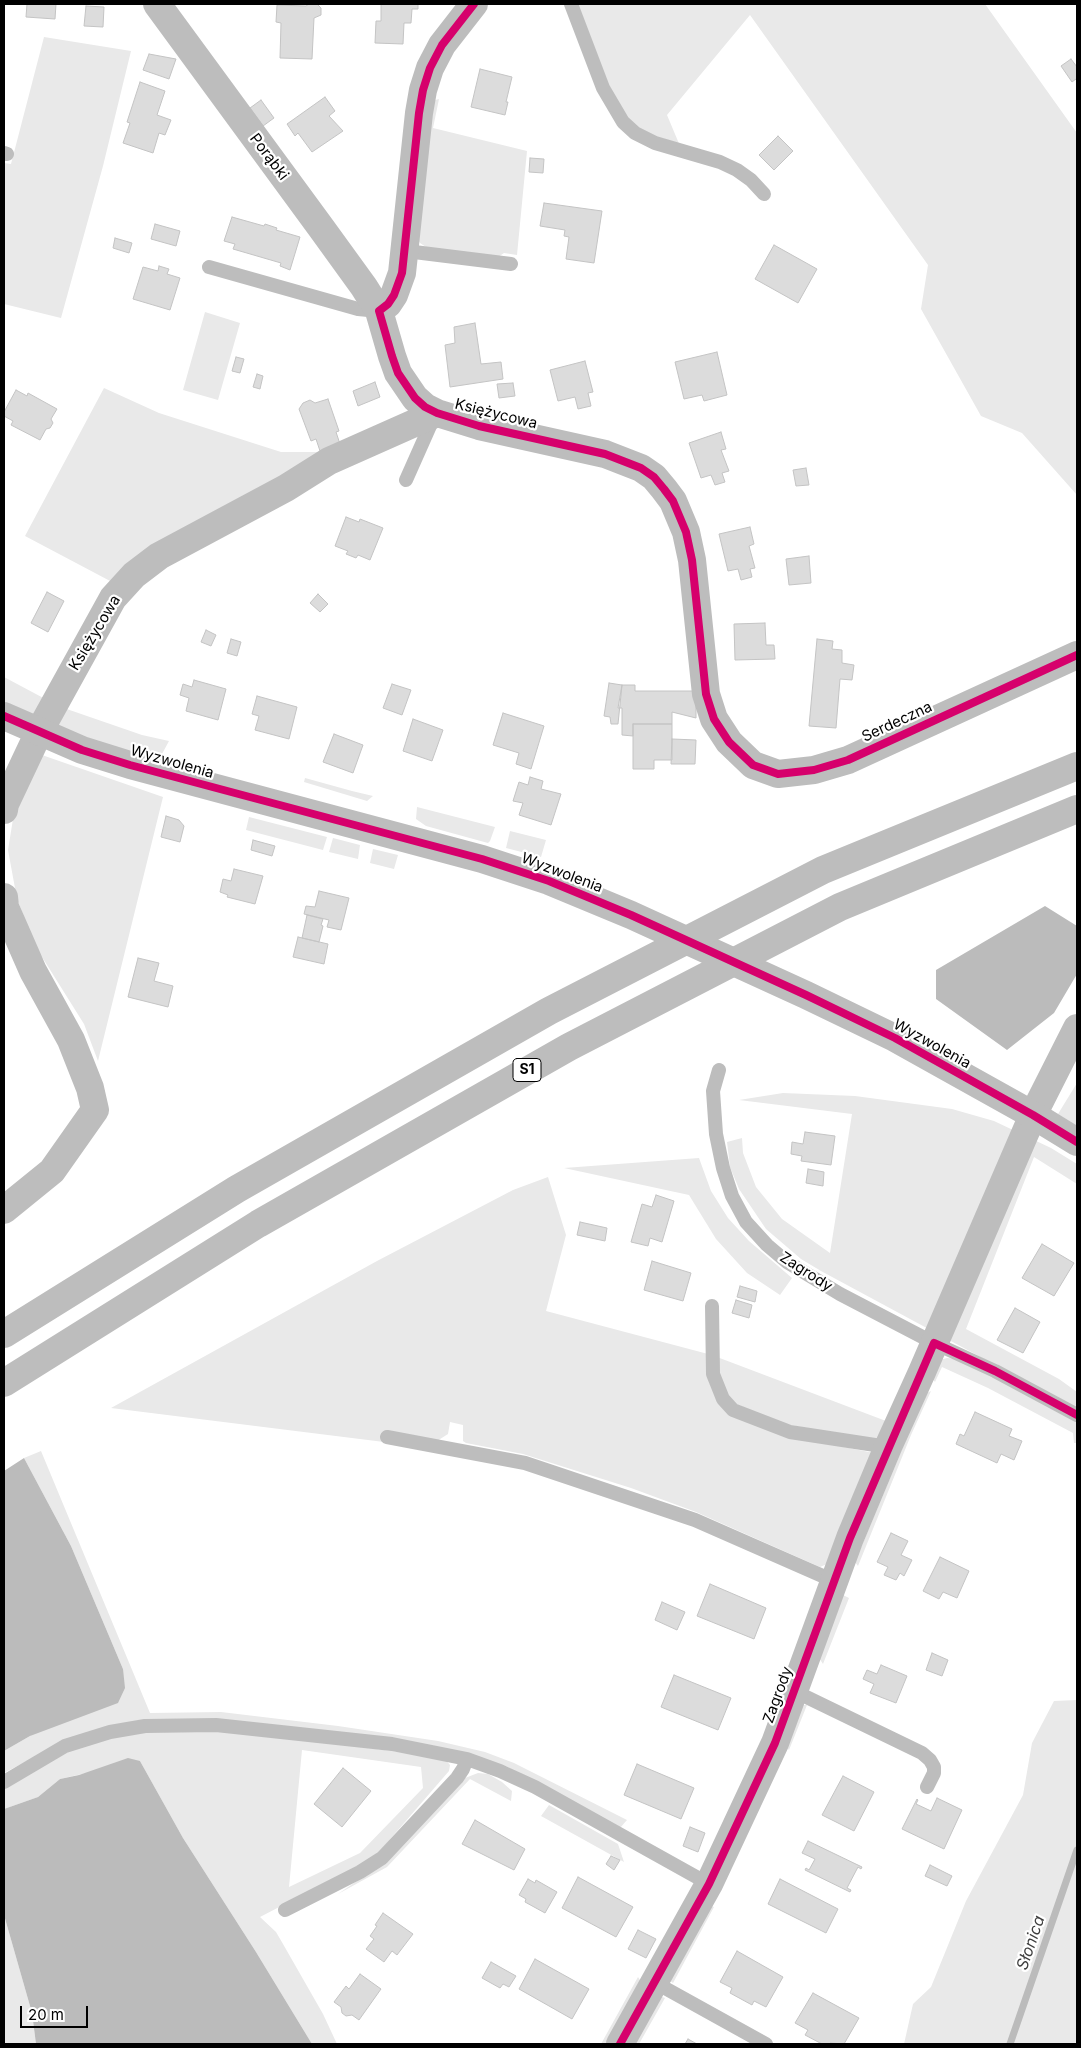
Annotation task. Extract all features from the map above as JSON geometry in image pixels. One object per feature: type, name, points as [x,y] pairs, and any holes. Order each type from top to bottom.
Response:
[{"type":"main road","name":"Porąbki","points":[[157,4],[328,236],[379,311]]},
{"type":"main road","points":[[379,311],[388,304],[402,273],[406,251],[416,135],[423,90],[430,68],[442,45],[474,4]]},
{"type":"main road","name":"Księżycowa","points":[[379,311],[392,356],[405,385],[425,407],[437,413],[472,424],[612,456],[641,468],[654,477],[664,489],[673,501],[686,532],[692,560],[706,694],[714,719],[729,742]]},
{"type":"main road","name":"Księżycowa","points":[[39,732],[113,598],[134,575],[159,556],[286,488],[329,461],[437,413]]},
{"type":"main road","name":"Serdeczna","points":[[729,742],[753,765],[778,774],[814,770],[848,760],[1077,655]]},
{"type":"main road","name":"Wyzwolenia","points":[[4,716],[82,750],[130,765],[482,859],[549,881],[631,915],[895,1038],[1033,1115],[1077,1142]]},
{"type":"main road","points":[[4,810],[5,804],[39,732]]},
{"type":"main road","points":[[4,1334],[237,1188],[549,1010],[823,870],[1077,766]]},
{"type":"main road","name":"S1","points":[[4,1383],[258,1224],[569,1046],[840,907],[1077,810]]},
{"type":"main road","points":[[4,904],[33,971],[71,1040],[90,1088],[95,1110],[52,1170],[4,1210]]},
{"type":"main road","name":"Zagrody","points":[[620,2044],[709,1884],[774,1744],[834,1581],[888,1446],[1033,1115],[1077,1028]]},
{"type":"lane","points":[[571,4],[603,88],[623,122],[635,133],[655,143],[720,162],[737,170],[752,180],[764,194]]},
{"type":"lane","points":[[406,251],[511,264]]},
{"type":"lane","points":[[209,267],[358,309],[379,311]]},
{"type":"lane","points":[[406,480],[424,437],[437,413]]},
{"type":"lane","name":"Zagrody","points":[[719,1070],[714,1091],[716,1134],[723,1168],[732,1196],[746,1222],[787,1262],[840,1294],[934,1343]]},
{"type":"lane","points":[[712,1306],[713,1374],[723,1400],[733,1410],[790,1432],[888,1446]]},
{"type":"lane","points":[[934,1343],[995,1371],[1077,1415]]},
{"type":"lane","points":[[387,1437],[497,1457],[552,1471],[695,1520],[834,1581]]},
{"type":"lane","points":[[794,1691],[922,1754],[934,1767],[927,1787]]},
{"type":"lane","points":[[4,1782],[65,1746],[110,1732],[145,1726],[177,1724],[225,1726],[392,1744],[467,1759],[535,1788],[579,1814],[709,1884]]},
{"type":"lane","points":[[285,1910],[360,1872],[382,1858],[456,1778],[463,1769],[467,1759]]},
{"type":"lane","points":[[654,1982],[766,2044]]},
{"type":"shaded area","points":[[578,4],[985,4],[1077,133],[1077,495],[1022,433],[981,416],[921,309],[928,265],[750,15],[667,115],[680,146],[642,131],[629,121],[609,90]]},
{"type":"shaded area","points":[[44,37],[131,51],[103,166],[61,318],[4,304],[4,163],[11,164]]},
{"type":"shaded area","points":[[439,99],[433,128],[527,151],[517,255],[504,253],[498,257],[426,247],[420,243],[416,236],[431,101]]},
{"type":"shaded area","points":[[205,312],[240,323],[218,400],[183,390]]},
{"type":"shaded area","points":[[104,388],[159,413],[281,452],[324,452],[112,582],[25,536]]},
{"type":"shaded area","points":[[4,677],[49,701],[39,719],[4,702]]},
{"type":"shaded area","points":[[58,706],[142,735],[169,741],[162,754],[156,759],[147,759],[52,725]]},
{"type":"shaded area","points":[[39,754],[163,797],[98,1061],[84,1024],[37,949],[17,899],[8,850],[13,819]]},
{"type":"shaded area","points":[[305,778],[373,796],[367,801],[304,782]]},
{"type":"shaded area","points":[[417,807],[495,827],[490,841],[488,843],[426,826],[416,819]]},
{"type":"shaded area","points":[[249,817],[327,837],[323,850],[246,830]]},
{"type":"shaded area","points":[[510,831],[546,840],[541,857],[506,848]]},
{"type":"shaded area","points":[[333,838],[360,845],[358,859],[329,852]]},
{"type":"shaded area","points":[[373,849],[398,855],[394,869],[370,863]]},
{"type":"shaded area","points":[[1045,906],[1077,926],[1077,974],[1054,1013],[1007,1050],[936,999],[936,970]]},
{"type":"shaded area","points":[[1077,1083],[1077,1126],[1058,1114]]},
{"type":"shaded area","points":[[783,1093],[855,1096],[952,1109],[994,1121],[1051,1148],[1077,1164],[1077,1184],[1034,1157],[966,1329],[1059,1379],[1077,1392],[1077,1409],[821,1271],[801,1259],[766,1229],[739,1189],[730,1167],[727,1142],[742,1138],[743,1153],[756,1187],[782,1219],[830,1253],[852,1114],[739,1100]]},
{"type":"shaded area","points":[[699,1158],[711,1191],[728,1218],[749,1241],[792,1278],[780,1295],[747,1273],[716,1239],[689,1195],[564,1168]]},
{"type":"shaded area","points":[[548,1177],[566,1235],[546,1311],[708,1354],[709,1382],[714,1394],[784,1435],[874,1453],[827,1564],[820,1567],[696,1512],[631,1488],[523,1454],[466,1443],[463,1441],[463,1425],[450,1422],[448,1434],[437,1441],[384,1442],[111,1408],[377,1261],[513,1190]]},
{"type":"shaded area","points":[[717,1357],[886,1421],[880,1436],[873,1440],[780,1423],[732,1402],[720,1381]]},
{"type":"shaded area","points":[[947,1358],[958,1359],[979,1369],[1077,1422],[1077,1443],[1074,1443],[1073,1433],[988,1388],[942,1367],[935,1382],[931,1377],[940,1360]]},
{"type":"shaded area","points":[[931,1391],[911,1435],[858,1566],[855,1562],[925,1394]]},
{"type":"shaded area","points":[[41,1451],[150,1713],[221,1712],[338,1726],[438,1741],[485,1752],[514,1763],[627,1820],[620,1828],[508,1767],[435,1746],[362,1735],[175,1719],[44,1752],[4,1773],[4,1751],[30,1736],[123,1669],[71,1546],[24,1458]]},
{"type":"shaded area","points":[[24,1458],[71,1546],[123,1669],[125,1688],[118,1703],[30,1736],[4,1751],[4,1471]]},
{"type":"shaded area","points":[[841,1594],[849,1598],[823,1664],[819,1658]]},
{"type":"shaded area","points":[[1077,1700],[1077,2044],[904,2044],[913,2004],[931,1987],[966,1901],[1023,1795],[1032,1743],[1054,1701]]},
{"type":"shaded area","points":[[799,1705],[807,1705],[789,1750],[784,1744]]},
{"type":"shaded area","points":[[228,1731],[434,1756],[445,1759],[450,1765],[449,1771],[379,1852],[358,1866],[260,1917],[276,1932],[323,2014],[337,2044],[312,2044],[183,1838],[140,1761],[60,1779],[38,1797],[4,1809],[4,1788],[73,1749],[128,1732]],"holes":[[[302,1750],[421,1767],[423,1788],[360,1853],[289,1887]]]},
{"type":"shaded area","points":[[128,1758],[140,1761],[183,1838],[312,2044],[36,2044],[32,2013],[4,1915],[4,1809],[38,1797],[60,1779],[79,1775]]},
{"type":"shaded area","points":[[478,1773],[488,1774],[502,1782],[512,1791],[511,1801],[470,1779],[387,1867],[338,1894],[386,1861],[465,1778]]},
{"type":"shaded area","points":[[549,1805],[618,1844],[624,1862],[541,1816]]},
{"type":"shaded area","points":[[709,1905],[714,1907],[673,1983],[669,1980]]},
{"type":"shaded area","points":[[4,1915],[32,2013],[36,2044],[4,2044]]},
{"type":"shaded area","points":[[638,1977],[642,1983],[609,2044],[601,2044]]},
{"type":"shaded area","points":[[660,1996],[665,1998],[639,2044],[633,2044]]},
{"type":"building","points":[[27,4],[56,4],[55,19],[26,17]]},
{"type":"building","points":[[317,4],[321,8],[321,15],[314,18],[312,59],[280,58],[281,23],[276,22],[277,5],[306,6]]},
{"type":"building","points":[[381,4],[418,4],[418,9],[412,9],[411,23],[404,23],[403,44],[375,43],[376,21],[381,21]]},
{"type":"building","points":[[86,6],[104,7],[103,27],[84,26]]},
{"type":"building","points":[[149,54],[176,59],[169,79],[143,70]]},
{"type":"building","points":[[1071,59],[1077,67],[1077,81],[1076,79],[1072,82],[1061,66]]},
{"type":"building","points":[[480,69],[512,77],[505,115],[471,107]]},
{"type":"building","points":[[140,82],[165,91],[157,115],[171,120],[165,135],[159,133],[153,153],[123,143],[130,123],[127,122]]},
{"type":"building","points":[[325,97],[335,111],[329,116],[343,131],[312,152],[298,133],[295,136],[287,124]]},
{"type":"building","points":[[261,100],[274,118],[263,126],[250,108]]},
{"type":"building","points":[[778,136],[793,151],[774,170],[759,155]]},
{"type":"building","points":[[530,158],[544,159],[543,173],[529,172]]},
{"type":"building","points":[[544,203],[602,211],[594,263],[566,259],[569,237],[564,236],[565,230],[540,226]]},
{"type":"building","points":[[232,217],[264,226],[265,224],[277,228],[276,230],[300,237],[290,270],[280,266],[281,263],[233,249],[235,244],[224,241]]},
{"type":"building","points":[[155,224],[180,231],[176,246],[151,239]]},
{"type":"building","points":[[115,238],[132,243],[129,253],[113,248]]},
{"type":"building","points":[[774,245],[817,269],[798,303],[755,279]]},
{"type":"building","points":[[159,266],[169,269],[167,274],[180,278],[170,310],[133,299],[143,267],[158,271]]},
{"type":"building","points":[[475,323],[481,364],[501,362],[503,379],[450,387],[445,345],[455,343],[454,327]]},
{"type":"building","points":[[717,352],[727,395],[704,401],[702,395],[684,399],[675,362]]},
{"type":"building","points":[[236,357],[244,359],[240,373],[232,371]]},
{"type":"building","points":[[585,361],[593,392],[588,393],[591,406],[578,409],[575,397],[558,401],[550,370]]},
{"type":"building","points":[[257,374],[263,376],[260,389],[253,387]]},
{"type":"building","points":[[375,382],[380,397],[358,406],[353,391]]},
{"type":"building","points":[[513,383],[515,396],[499,398],[497,384]]},
{"type":"building","points":[[16,390],[27,396],[28,393],[57,409],[51,419],[53,423],[50,428],[46,429],[40,440],[11,425],[13,421],[4,416],[4,412]]},
{"type":"building","points":[[328,399],[339,431],[336,432],[340,444],[320,451],[316,439],[311,441],[299,409],[303,403],[310,400],[315,403]]},
{"type":"building","points":[[721,432],[726,449],[721,450],[729,471],[722,473],[725,482],[715,485],[711,475],[701,478],[689,443]]},
{"type":"building","points":[[806,468],[809,485],[796,486],[793,470]]},
{"type":"building","points":[[346,517],[359,522],[360,519],[383,528],[370,560],[358,555],[356,558],[346,554],[348,551],[335,546]]},
{"type":"building","points":[[750,527],[754,544],[749,546],[755,568],[750,569],[752,577],[741,580],[738,569],[728,571],[719,534]]},
{"type":"building","points":[[809,556],[811,583],[789,585],[786,559]]},
{"type":"building","points":[[47,592],[64,601],[48,632],[31,623]]},
{"type":"building","points":[[318,594],[328,604],[320,612],[310,603]]},
{"type":"building","points":[[765,623],[766,645],[774,645],[775,659],[735,660],[734,624]]},
{"type":"building","points":[[206,630],[216,635],[211,646],[201,642]]},
{"type":"building","points":[[231,639],[241,642],[237,656],[227,653]]},
{"type":"building","points":[[817,639],[833,641],[832,649],[842,650],[842,663],[854,665],[852,680],[840,679],[836,728],[809,726]]},
{"type":"building","points":[[194,680],[226,689],[218,720],[186,711],[189,698],[180,695],[183,684],[192,687]]},
{"type":"building","points":[[609,683],[622,685],[618,724],[611,724],[610,717],[604,716]]},
{"type":"building","points":[[392,684],[411,690],[402,715],[383,708]]},
{"type":"building","points":[[622,685],[635,685],[635,691],[696,691],[696,718],[672,712],[672,724],[633,724],[633,736],[622,735],[622,708],[618,708]]},
{"type":"building","points":[[257,696],[297,707],[289,739],[255,730],[259,716],[252,714]]},
{"type":"building","points":[[503,713],[544,726],[531,769],[516,764],[519,753],[493,745]]},
{"type":"building","points":[[413,719],[443,730],[432,761],[403,751]]},
{"type":"building","points":[[633,724],[672,724],[672,760],[654,760],[654,769],[633,769]]},
{"type":"building","points":[[334,734],[363,745],[353,773],[323,762]]},
{"type":"building","points":[[672,739],[696,740],[695,764],[671,764]]},
{"type":"building","points":[[530,777],[543,781],[541,789],[561,794],[551,825],[519,815],[523,803],[513,801],[519,782],[528,785]]},
{"type":"building","points":[[166,816],[179,820],[184,826],[180,842],[161,837]]},
{"type":"building","points":[[253,840],[275,846],[272,856],[251,850]]},
{"type":"building","points":[[234,869],[263,876],[255,904],[227,897],[228,895],[220,892],[223,879],[231,881]]},
{"type":"building","points":[[319,891],[349,898],[341,930],[327,927],[329,920],[304,914],[306,906],[315,907]]},
{"type":"building","points":[[307,915],[323,919],[319,942],[302,938]]},
{"type":"building","points":[[298,937],[328,944],[324,964],[293,957]]},
{"type":"building","points":[[138,958],[159,963],[154,981],[173,986],[168,1007],[128,997]]},
{"type":"building","points":[[805,1132],[835,1136],[831,1165],[801,1161],[802,1156],[791,1154],[792,1142],[803,1144]]},
{"type":"building","points":[[808,1169],[824,1172],[823,1186],[806,1183]]},
{"type":"building","points":[[656,1195],[674,1201],[662,1242],[650,1238],[648,1246],[631,1242],[642,1204],[652,1207]]},
{"type":"building","points":[[580,1222],[607,1228],[605,1241],[577,1235]]},
{"type":"building","points":[[1042,1244],[1074,1263],[1054,1296],[1022,1278]]},
{"type":"building","points":[[652,1261],[691,1273],[683,1301],[644,1290]]},
{"type":"building","points":[[740,1286],[757,1291],[755,1302],[737,1297]]},
{"type":"building","points":[[736,1300],[752,1305],[749,1318],[732,1313]]},
{"type":"building","points":[[1015,1308],[1040,1322],[1023,1353],[997,1340]]},
{"type":"building","points":[[975,1412],[1012,1429],[1009,1436],[1022,1441],[1014,1460],[1001,1454],[997,1463],[956,1444],[960,1434],[964,1436]]},
{"type":"building","points":[[891,1533],[908,1541],[901,1555],[912,1560],[904,1576],[900,1573],[896,1580],[884,1575],[888,1567],[877,1562]]},
{"type":"building","points":[[940,1557],[969,1571],[957,1598],[943,1592],[939,1599],[923,1591]]},
{"type":"building","points":[[710,1584],[766,1608],[754,1639],[697,1616]]},
{"type":"building","points":[[662,1602],[685,1612],[677,1630],[655,1620]]},
{"type":"building","points":[[932,1653],[948,1660],[942,1676],[926,1670]]},
{"type":"building","points":[[881,1665],[907,1676],[896,1703],[870,1693],[874,1684],[863,1679],[867,1670],[877,1674]]},
{"type":"building","points":[[674,1675],[731,1698],[718,1730],[661,1707]]},
{"type":"building","points":[[637,1764],[694,1788],[681,1819],[624,1795]]},
{"type":"building","points":[[343,1768],[371,1791],[342,1827],[314,1804]]},
{"type":"building","points":[[843,1776],[874,1792],[854,1831],[822,1815]]},
{"type":"building","points":[[937,1798],[962,1810],[944,1849],[902,1829],[917,1799],[916,1804],[931,1811]]},
{"type":"building","points":[[475,1820],[525,1849],[514,1870],[462,1844]]},
{"type":"building","points":[[690,1827],[705,1833],[698,1852],[683,1846]]},
{"type":"building","points":[[808,1841],[862,1867],[861,1869],[858,1867],[847,1888],[851,1890],[850,1892],[805,1870],[806,1868],[809,1870],[815,1859],[802,1853]]},
{"type":"building","points":[[611,1856],[620,1860],[614,1870],[606,1864]]},
{"type":"building","points":[[930,1865],[952,1876],[947,1886],[925,1876]]},
{"type":"building","points":[[578,1877],[633,1907],[616,1937],[562,1908]]},
{"type":"building","points":[[528,1879],[535,1883],[536,1880],[557,1892],[545,1913],[525,1902],[526,1899],[519,1895]]},
{"type":"building","points":[[780,1879],[838,1909],[826,1933],[768,1904]]},
{"type":"building","points":[[383,1913],[413,1934],[397,1955],[392,1951],[384,1962],[366,1949],[374,1939],[370,1936]]},
{"type":"building","points":[[638,1930],[656,1939],[646,1958],[628,1949]]},
{"type":"building","points":[[737,1951],[783,1977],[766,2007],[754,2001],[752,2005],[730,1993],[732,1988],[720,1982]]},
{"type":"building","points":[[535,1959],[589,1989],[572,2019],[519,1989]]},
{"type":"building","points":[[491,1962],[516,1976],[509,1987],[503,1984],[500,1988],[482,1978]]},
{"type":"building","points":[[360,1974],[381,1989],[359,2020],[352,2015],[346,2016],[342,2013],[341,2007],[334,2002],[346,1986],[349,1989]]},
{"type":"building","points":[[813,1993],[859,2018],[844,2044],[822,2044],[805,2035],[808,2030],[795,2023]]},
{"type":"building","points":[[688,2039],[697,2044],[685,2044]]},
{"type":"waterway","name":"Słonica","points":[[1010,2044],[1077,1850]]},
{"type":"cycle path","points":[[474,4],[442,45],[430,68],[423,90],[402,273],[394,295],[388,304],[379,311],[392,356],[398,373],[415,398],[425,407],[437,413],[479,426],[605,454],[641,468],[654,477],[673,501],[686,532],[692,560],[706,694],[714,719],[729,742],[753,765],[778,774],[814,770],[848,760],[1077,655]]},
{"type":"cycle path","points":[[4,716],[82,750],[130,765],[482,859],[549,881],[631,915],[895,1038],[1033,1115],[1077,1142]]},
{"type":"cycle path","points":[[620,2044],[709,1884],[775,1743],[850,1538],[934,1343],[995,1371],[1077,1415]]}]
